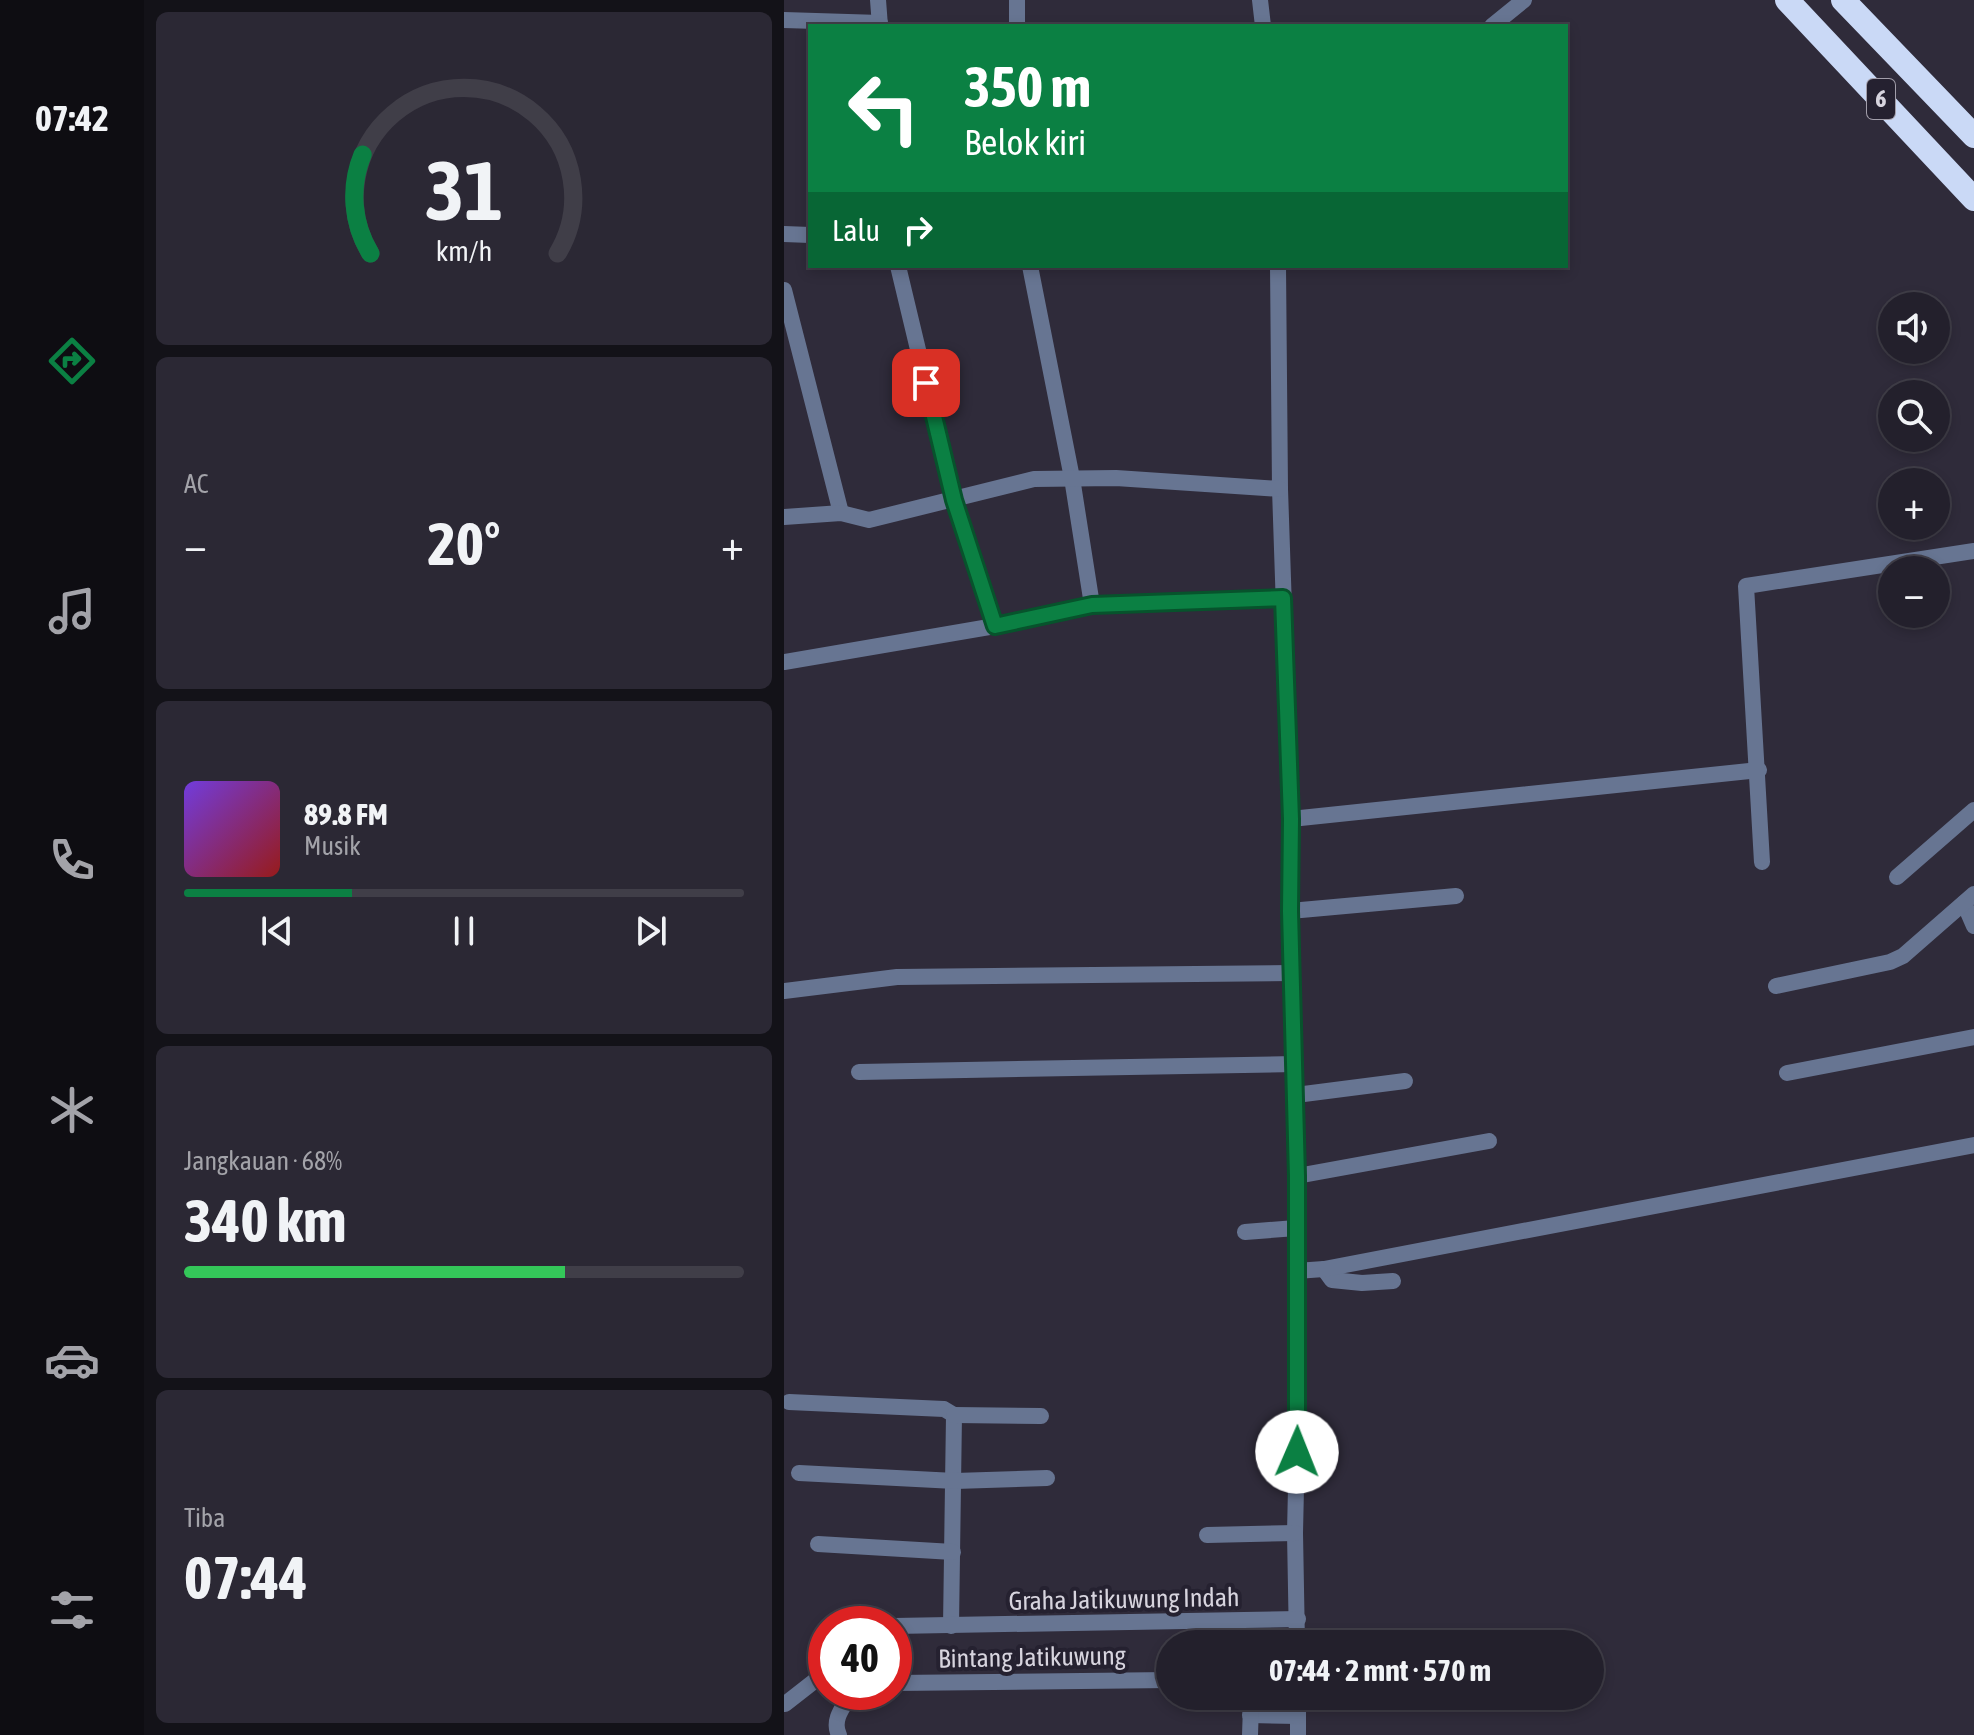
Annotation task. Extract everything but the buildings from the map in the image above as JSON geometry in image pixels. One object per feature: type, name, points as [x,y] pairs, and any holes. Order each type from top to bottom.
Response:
[{"type":"highway","name":"6","points":[[1787,0],[1974,199]]},
{"type":"highway","name":"6","points":[[1843,0],[1974,136]]},
{"type":"street","points":[[878,0],[880,24]]},
{"type":"street","points":[[1017,0],[1017,24]]},
{"type":"street","points":[[1260,0],[1263,24]]},
{"type":"street","points":[[1494,24],[1524,0]]},
{"type":"street","points":[[784,20],[861,24]]},
{"type":"street","points":[[784,234],[808,235]]},
{"type":"street","points":[[898,268],[954,500],[995,626]]},
{"type":"street","points":[[1030,268],[1072,478],[1092,605]]},
{"type":"street","points":[[1278,268],[1280,489],[1296,1095],[1298,1630]]},
{"type":"street","points":[[784,290],[841,513]]},
{"type":"street","points":[[784,517],[841,513],[869,520],[1034,479],[1116,478],[1280,489]]},
{"type":"street","points":[[1762,862],[1746,586],[1974,551]]},
{"type":"street","points":[[784,662],[995,626],[1092,605],[1283,598]]},
{"type":"street","points":[[1291,819],[1759,770]]},
{"type":"street","points":[[1897,877],[1974,810]]},
{"type":"street","points":[[1290,911],[1456,896]]},
{"type":"street","points":[[1969,898],[1974,926]]},
{"type":"street","points":[[1776,986],[1890,962],[1903,956],[1969,898]]},
{"type":"street","points":[[784,991],[897,977],[1291,973]]},
{"type":"street","points":[[1787,1073],[1974,1037]]},
{"type":"street","points":[[859,1072],[1295,1064]]},
{"type":"street","points":[[1296,1095],[1405,1081]]},
{"type":"street","points":[[1297,1176],[1489,1141]]},
{"type":"street","points":[[1296,1271],[1324,1269],[1974,1145]]},
{"type":"street","points":[[1245,1232],[1296,1228]]},
{"type":"street","points":[[1324,1269],[1332,1280],[1362,1283],[1393,1281]]},
{"type":"street","points":[[789,1402],[944,1409],[954,1415],[1041,1416]]},
{"type":"street","points":[[951,1626],[954,1415]]},
{"type":"street","points":[[799,1473],[955,1481],[1047,1478]]},
{"type":"street","points":[[1207,1535],[1295,1533]]},
{"type":"street","points":[[818,1544],[953,1552]]},
{"type":"street","name":"Graha Jatikuwung Indah","points":[[912,1626],[1298,1619]]},
{"type":"street","name":"Bintang Jatikuwung","points":[[912,1683],[1156,1680]]},
{"type":"street","points":[[785,1704],[808,1686]]},
{"type":"street","points":[[839,1735],[837,1718],[842,1710]]},
{"type":"street","points":[[1250,1735],[1251,1710]]},
{"type":"street","points":[[1298,1710],[1298,1735]]},
{"type":"route","points":[[926,383],[954,500],[995,626],[1092,605],[1283,598],[1296,1095],[1297,1452]]}]
